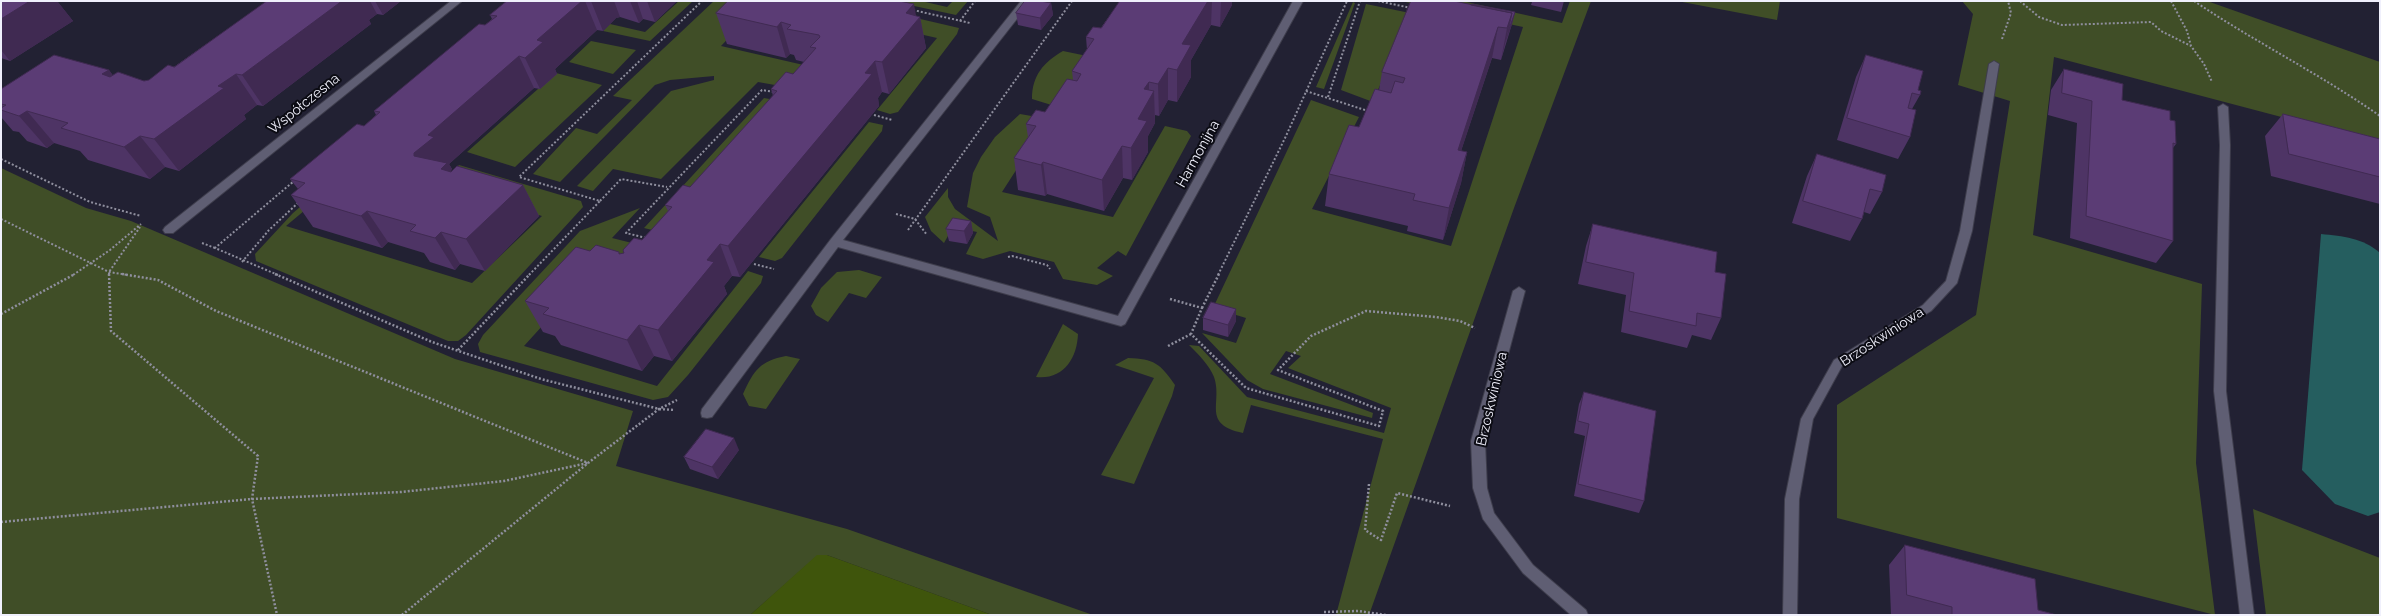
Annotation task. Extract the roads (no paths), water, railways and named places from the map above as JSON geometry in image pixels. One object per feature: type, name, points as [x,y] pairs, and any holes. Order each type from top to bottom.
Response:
[{"type":"street","name":"Współczesna","points":[[169,230],[456,1]]},
{"type":"street","points":[[707,414],[835,242],[1026,1]]},
{"type":"street","name":"Harmonijna","points":[[835,242],[1121,321],[1298,1]]},
{"type":"street","name":"Brzoskwiniowa","points":[[1790,615],[1792,499],[1807,419],[1838,362],[1927,308],[1951,283],[1966,231],[1994,64]]},
{"type":"street","points":[[2223,107],[2225,145],[2220,391],[2247,615]]},
{"type":"street","name":"Brzoskwiniowa","points":[[1519,291],[1478,441],[1480,488],[1488,515],[1528,569],[1581,615]]}]
